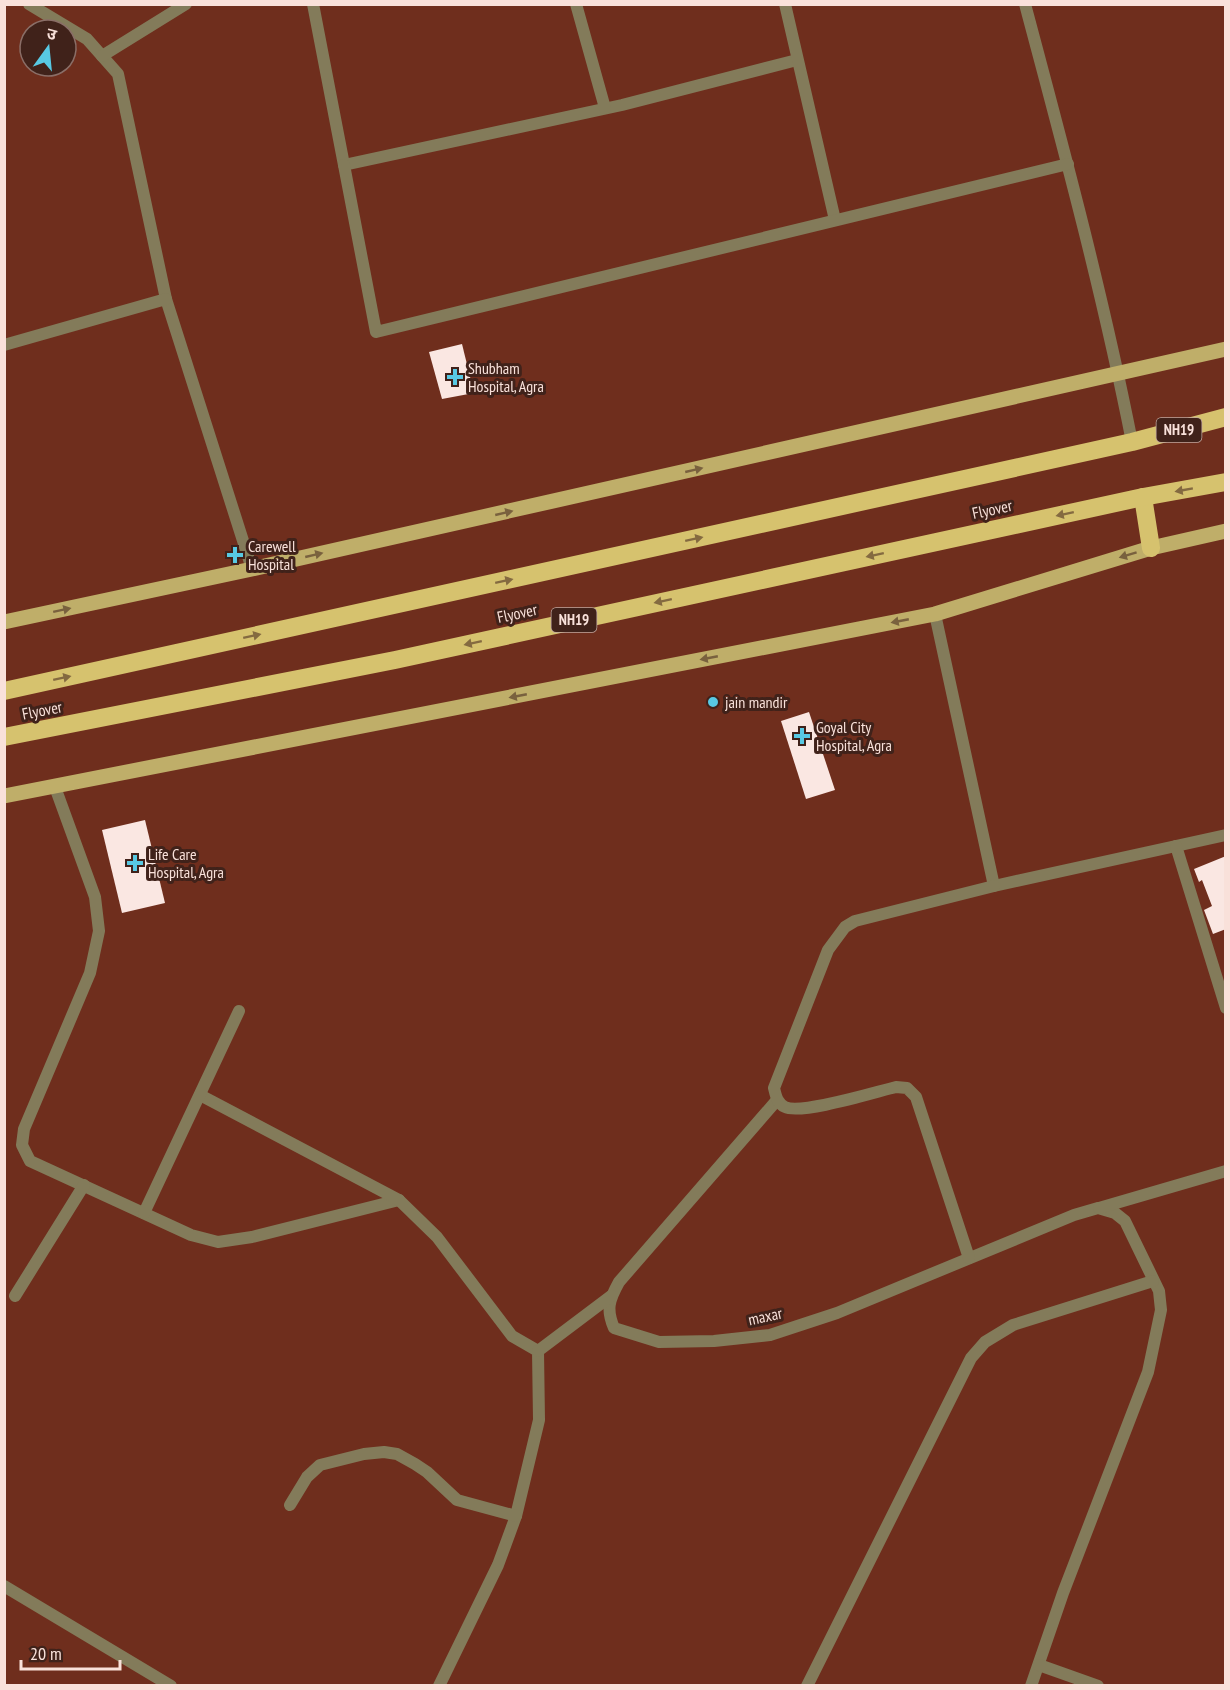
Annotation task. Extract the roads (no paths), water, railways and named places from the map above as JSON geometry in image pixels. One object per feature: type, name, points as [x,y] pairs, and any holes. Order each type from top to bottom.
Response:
[{"type":"highway","name":"NH19","points":[[1132,442],[1226,417]]},
{"type":"highway","name":"Flyover","points":[[4,691],[1132,442]]},
{"type":"highway","name":"NH19","points":[[1143,497],[1226,482]]},
{"type":"highway","name":"Flyover","points":[[4,737],[395,660],[1143,497]]},
{"type":"highway","points":[[1143,497],[1151,548]]},
{"type":"main road","points":[[4,622],[252,569],[1226,349]]},
{"type":"main road","points":[[4,796],[935,614],[1151,548],[1226,531]]},
{"type":"street","points":[[29,4],[87,39],[118,74],[166,299],[252,569]]},
{"type":"street","points":[[102,56],[186,4]]},
{"type":"street","points":[[313,4],[376,332],[1068,164]]},
{"type":"street","points":[[576,4],[605,108]]},
{"type":"street","points":[[785,4],[835,220]]},
{"type":"street","points":[[1025,4],[1068,164],[1119,374],[1132,442]]},
{"type":"street","points":[[344,165],[605,108],[797,60]]},
{"type":"street","points":[[4,345],[166,299]]},
{"type":"street","points":[[935,614],[994,886]]},
{"type":"street","points":[[55,786],[94,897],[99,931],[90,973],[24,1129],[22,1145],[30,1161],[191,1235],[218,1242],[252,1237],[399,1200]]},
{"type":"street","points":[[969,1258],[922,1111],[916,1097],[907,1088],[896,1087],[802,1110],[785,1108],[777,1100],[774,1088],[832,944],[845,927],[855,921],[994,886],[1226,835]]},
{"type":"street","points":[[1176,846],[1226,1008]]},
{"type":"street","points":[[144,1213],[239,1011]]},
{"type":"street","points":[[200,1095],[399,1200],[437,1237],[512,1336],[538,1351]]},
{"type":"street","points":[[538,1351],[611,1296],[619,1282],[777,1100]]},
{"type":"street","name":"maxar","points":[[611,1296],[608,1314],[614,1328],[659,1342],[714,1341],[770,1335],[837,1313],[1074,1215],[1226,1171]]},
{"type":"street","points":[[15,1296],[84,1185]]},
{"type":"street","points":[[1031,1686],[1063,1593],[1148,1372],[1161,1310],[1159,1291],[1125,1221],[1115,1213],[1098,1209]]},
{"type":"street","points":[[807,1686],[971,1358],[985,1342],[1013,1325],[1154,1281]]},
{"type":"street","points":[[439,1686],[498,1565],[516,1516],[539,1420],[538,1351]]},
{"type":"street","points":[[290,1504],[308,1477],[320,1465],[364,1454],[384,1452],[397,1454],[415,1464],[457,1500],[516,1516]]},
{"type":"street","points":[[4,1586],[171,1686]]},
{"type":"street","points":[[1039,1665],[1098,1686]]},
{"type":"place","name":"Shubham Hospital, Agra","points":[[455,377]]},
{"type":"place","name":"Carewell Hospital","points":[[235,555]]},
{"type":"place","name":"jain mandir","points":[[713,702]]},
{"type":"place","name":"Goyal City Hospital, Agra","points":[[802,736]]},
{"type":"place","name":"Life Care Hospital, Agra","points":[[135,863]]}]
